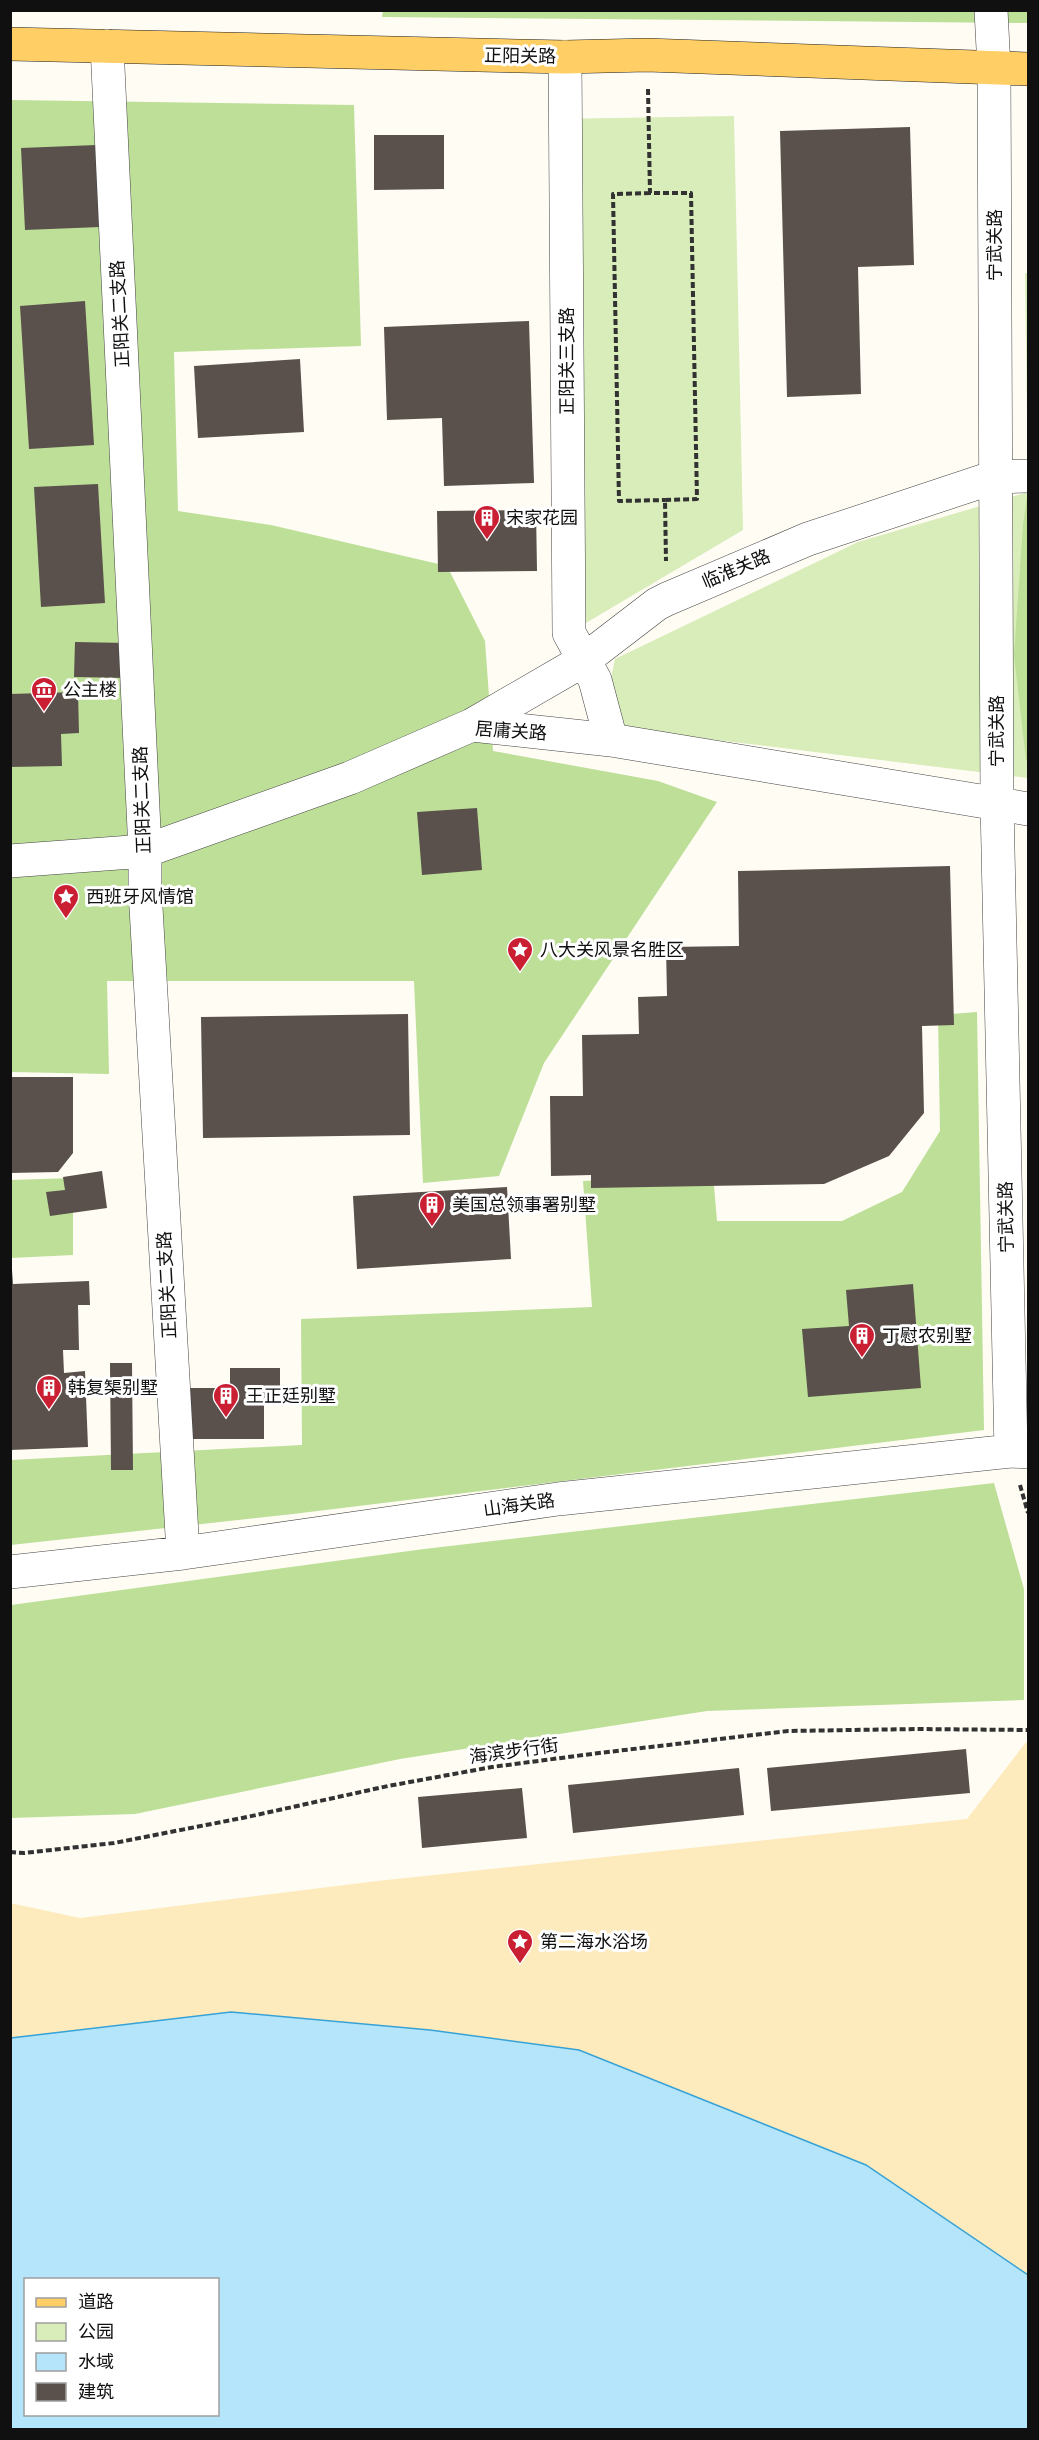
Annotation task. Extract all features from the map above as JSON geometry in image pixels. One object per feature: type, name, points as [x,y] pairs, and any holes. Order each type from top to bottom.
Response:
[{"type":"main road","name":"正阳关路","points":[[10,44],[565,57],[647,55],[1029,69]]},
{"type":"street","name":"宁武关路","points":[[991,10],[994,68],[997,803],[1020,1452]]},
{"type":"street","name":"正阳关二支路","points":[[107,46],[145,851],[146,914],[183,1553]]},
{"type":"street","name":"正阳关三支路","points":[[565,57],[569,633],[595,680],[611,740]]},
{"type":"street","name":"临淮关路","points":[[472,725],[584,660],[657,604],[667,599],[808,538],[996,477],[1029,476]]},
{"type":"street","name":"居庸关路","points":[[10,861],[145,851],[350,778],[472,725],[611,740],[1029,809]]},
{"type":"street","name":"山海关路","points":[[10,1572],[183,1553],[558,1499],[1020,1452]]},
{"type":"path","points":[[647,55],[650,193]]},
{"type":"path","points":[[650,193],[691,193],[697,500],[618,501],[613,194],[650,193]]},
{"type":"path","points":[[665,500],[667,599]]},
{"type":"path","name":"海滨步行街","points":[[10,1852],[24,1853],[114,1843],[492,1767],[694,1741],[788,1731],[1029,1730]]},
{"type":"green space","points":[[383,10],[1028,11],[1028,23],[382,17]]},
{"type":"green space","points":[[11,100],[354,105],[361,346],[174,352],[178,511],[271,525],[447,566],[485,641],[493,751],[658,781],[717,802],[544,1063],[499,1176],[423,1183],[414,981],[107,981],[109,1074],[11,1072]]},
{"type":"green space","points":[[734,116],[743,530],[569,633],[552,119]]},
{"type":"green space","points":[[1025,273],[1028,273],[1028,492]]},
{"type":"green space","points":[[1028,490],[1028,761],[1026,760],[1014,655],[1023,525]]},
{"type":"green space","points":[[1028,492],[1028,778],[601,726],[615,659],[858,542]]},
{"type":"green space","points":[[977,1012],[984,1430],[293,1514],[11,1545],[11,1460],[302,1445],[301,1319],[592,1307],[583,1181],[713,1174],[717,1221],[842,1221],[902,1192],[940,1131],[938,1015]]},
{"type":"green space","points":[[73,1178],[73,1255],[11,1258],[10,1180]]},
{"type":"green space","points":[[994,1483],[1024,1589],[1024,1700],[707,1711],[400,1759],[135,1814],[11,1818],[11,1605],[424,1549]]},
{"type":"sand","name":"第二海水浴场","points":[[1026,1742],[1028,1744],[1028,2275],[998,2256],[231,2012],[11,2038],[10,1903],[80,1918],[377,1881],[967,1819]]},
{"type":"water","points":[[231,2012],[430,2030],[579,2050],[866,2165],[1028,2275],[1028,2429],[11,2429],[11,2038]]},
{"type":"building","points":[[910,127],[914,265],[858,267],[861,394],[787,397],[780,131]]},
{"type":"building","points":[[374,135],[444,135],[444,189],[374,190]]},
{"type":"building","points":[[96,145],[100,227],[25,230],[21,148]]},
{"type":"building","points":[[85,301],[94,445],[29,449],[20,306]]},
{"type":"building","points":[[529,321],[534,483],[444,486],[442,418],[387,420],[384,327]]},
{"type":"building","points":[[300,359],[304,432],[198,438],[194,366]]},
{"type":"building","points":[[98,484],[105,603],[41,607],[34,487]]},
{"type":"building","name":"宋家花园","points":[[536,510],[537,571],[438,572],[437,511]]},
{"type":"building","points":[[75,642],[127,643],[126,678],[74,677]]},
{"type":"building","name":"公主楼","points":[[78,692],[79,733],[61,734],[62,766],[10,767],[10,694]]},
{"type":"building","points":[[477,808],[482,870],[422,875],[417,812]]},
{"type":"building","points":[[950,866],[954,1025],[922,1026],[924,1113],[889,1156],[824,1184],[591,1188],[591,1175],[551,1176],[550,1096],[583,1096],[582,1035],[639,1034],[638,997],[667,996],[666,947],[739,946],[738,871]]},
{"type":"building","points":[[408,1014],[410,1135],[203,1138],[201,1017]]},
{"type":"building","points":[[10,1077],[73,1077],[73,1153],[58,1172],[10,1173]]},
{"type":"building","points":[[102,1171],[107,1208],[50,1216],[46,1192],[65,1190],[63,1177]]},
{"type":"building","name":"美国总领事署别墅","points":[[507,1187],[511,1259],[357,1269],[353,1196]]},
{"type":"building","points":[[10,1270],[12,1270],[13,1284],[89,1281],[90,1305],[78,1305],[79,1350],[63,1350],[64,1373],[85,1371],[88,1447],[10,1450]]},
{"type":"building","name":"丁慰农别墅","points":[[913,1284],[921,1388],[808,1397],[802,1329],[849,1326],[846,1290]]},
{"type":"building","points":[[110,1363],[132,1363],[133,1470],[111,1470]]},
{"type":"building","name":"王正廷别墅","points":[[230,1368],[280,1368],[280,1398],[264,1398],[264,1439],[188,1439],[188,1388],[230,1388]]},
{"type":"building","points":[[966,1749],[970,1793],[771,1811],[767,1768]]},
{"type":"building","points":[[739,1768],[744,1815],[573,1833],[568,1785]]},
{"type":"building","points":[[522,1788],[527,1838],[422,1848],[418,1797]]},
{"type":"place","name":"宋家花园","points":[[487,541]]},
{"type":"place","name":"公主楼","points":[[44,713]]},
{"type":"place","name":"西班牙风情馆","points":[[66,920]]},
{"type":"place","name":"八大关风景名胜区","points":[[520,973]]},
{"type":"place","name":"美国总领事署别墅","points":[[432,1228]]},
{"type":"place","name":"丁慰农别墅","points":[[862,1359]]},
{"type":"place","name":"韩复榘别墅","points":[[49,1411]]},
{"type":"place","name":"王正廷别墅","points":[[226,1419]]},
{"type":"place","name":"第二海水浴场","points":[[520,1965]]}]
